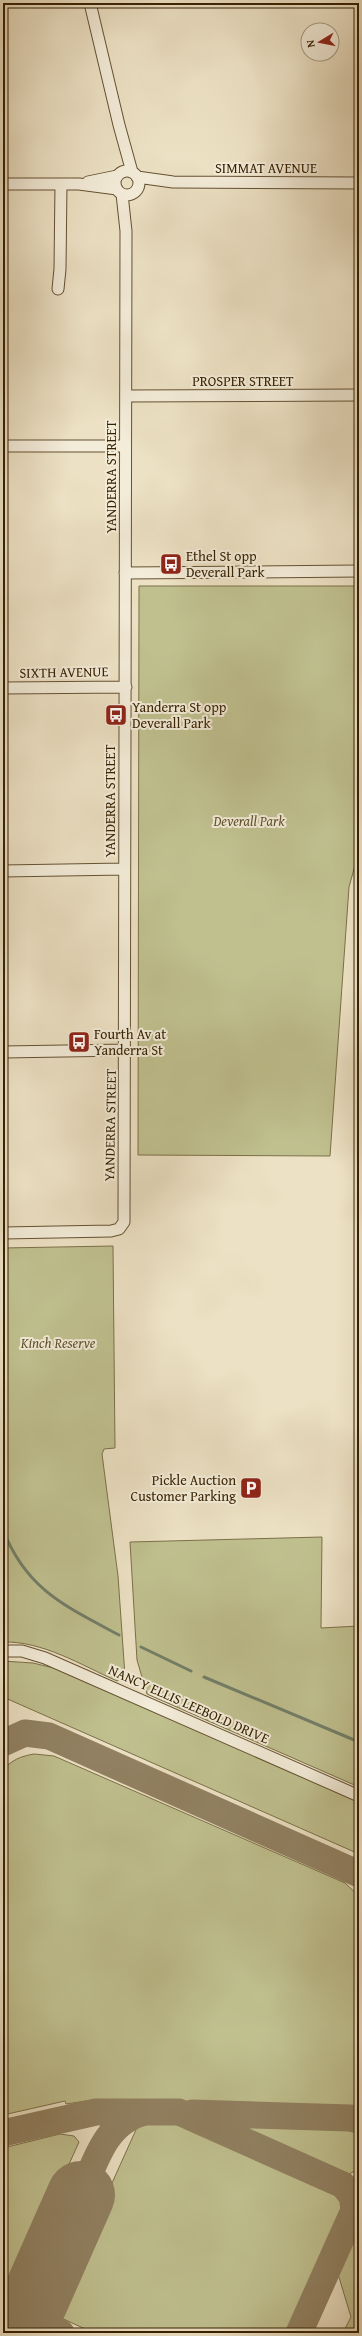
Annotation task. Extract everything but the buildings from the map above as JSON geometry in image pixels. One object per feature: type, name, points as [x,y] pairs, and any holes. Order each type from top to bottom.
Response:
[{"type":"street","points":[[90,3],[119,125],[127,175],[139,183],[127,192],[115,183],[127,175]]},
{"type":"street","name":"SIMMAT AVENUE","points":[[79,184],[127,175],[173,182],[359,183]]},
{"type":"street","name":"SIMMAT AVENUE","points":[[3,184],[79,184],[127,192],[173,182]]},
{"type":"street","points":[[58,289],[60,269],[61,184]]},
{"type":"street","name":"YANDERRA STREET","points":[[3,1233],[111,1231],[122,1227],[124,1222],[126,1050],[124,869],[127,192]]},
{"type":"street","name":"PROSPER STREET","points":[[126,396],[359,395]]},
{"type":"street","points":[[3,446],[125,446]]},
{"type":"street","points":[[125,573],[359,571]]},
{"type":"street","name":"SIXTH AVENUE","points":[[3,688],[126,686]]},
{"type":"street","points":[[3,871],[124,869]]},
{"type":"street","points":[[3,1052],[126,1050]]},
{"type":"street","name":"NANCY ELLIS LEEBOLD DRIVE","points":[[3,1651],[22,1651],[46,1658],[359,1796]]},
{"type":"green space","name":"Deverall Park","points":[[139,586],[359,586],[359,851],[349,887],[330,1156],[138,1155]]},
{"type":"green space","name":"Kinch Reserve","points":[[113,1246],[115,1448],[104,1449],[102,1454],[118,1576],[125,1676],[117,1681],[62,1655],[33,1645],[3,1642],[3,1248]]},
{"type":"green space","points":[[322,1537],[321,1628],[359,1626],[359,1787],[147,1694],[137,1660],[130,1542]]},
{"type":"green space","points":[[3,1661],[33,1663],[58,1669],[359,1802],[359,1854],[3,1697]]},
{"type":"green space","points":[[34,1754],[54,1756],[345,1883],[359,1896],[359,2110],[86,2101],[66,2104],[65,2101],[3,2115],[3,1771],[9,1764],[17,1759]]},
{"type":"green space","points":[[155,2119],[170,2119],[332,2189],[339,2198],[341,2204],[340,2215],[288,2333],[94,2333],[59,2317],[54,2312],[139,2123]]},
{"type":"green space","points":[[224,2121],[351,2126],[359,2131],[359,2169],[349,2174],[339,2174]]},
{"type":"green space","points":[[60,2134],[74,2136],[79,2142],[11,2293],[4,2295],[3,2148]]},
{"type":"green space","points":[[359,2226],[359,2333],[343,2333],[351,2317],[338,2274]]},
{"type":"waterway","points":[[3,1530],[13,1551],[24,1568],[36,1582],[65,1605],[119,1635]]},
{"type":"waterway","points":[[141,1647],[191,1671]]},
{"type":"waterway","points":[[204,1677],[359,1742]]},
{"type":"taxiway","points":[[3,1743],[25,1733],[49,1736],[359,1874]]},
{"type":"taxiway","points":[[3,2133],[96,2112],[179,2112],[343,2185],[352,2196],[354,2209]]},
{"type":"taxiway","points":[[81,2195],[97,2156],[112,2133],[121,2124],[132,2117],[146,2112]]},
{"type":"taxiway","points":[[192,2113],[350,2118],[359,2120]]},
{"type":"taxiway","points":[[299,2333],[359,2199]]},
{"type":"taxiway","points":[[3,2307],[61,2333]]},
{"type":"taxiway","points":[[3,2324],[6,2333]]},
{"type":"runway","points":[[20,2333],[81,2195]]},
{"type":"place","name":"Ethel St opp Deverall Park","points":[[171,564]]},
{"type":"place","name":"Yanderra St opp Deverall Park","points":[[116,715]]},
{"type":"place","name":"Fourth Av at Yanderra St","points":[[79,1042]]},
{"type":"place","name":"Pickle Auction Customer Parking","points":[[251,1488]]}]
